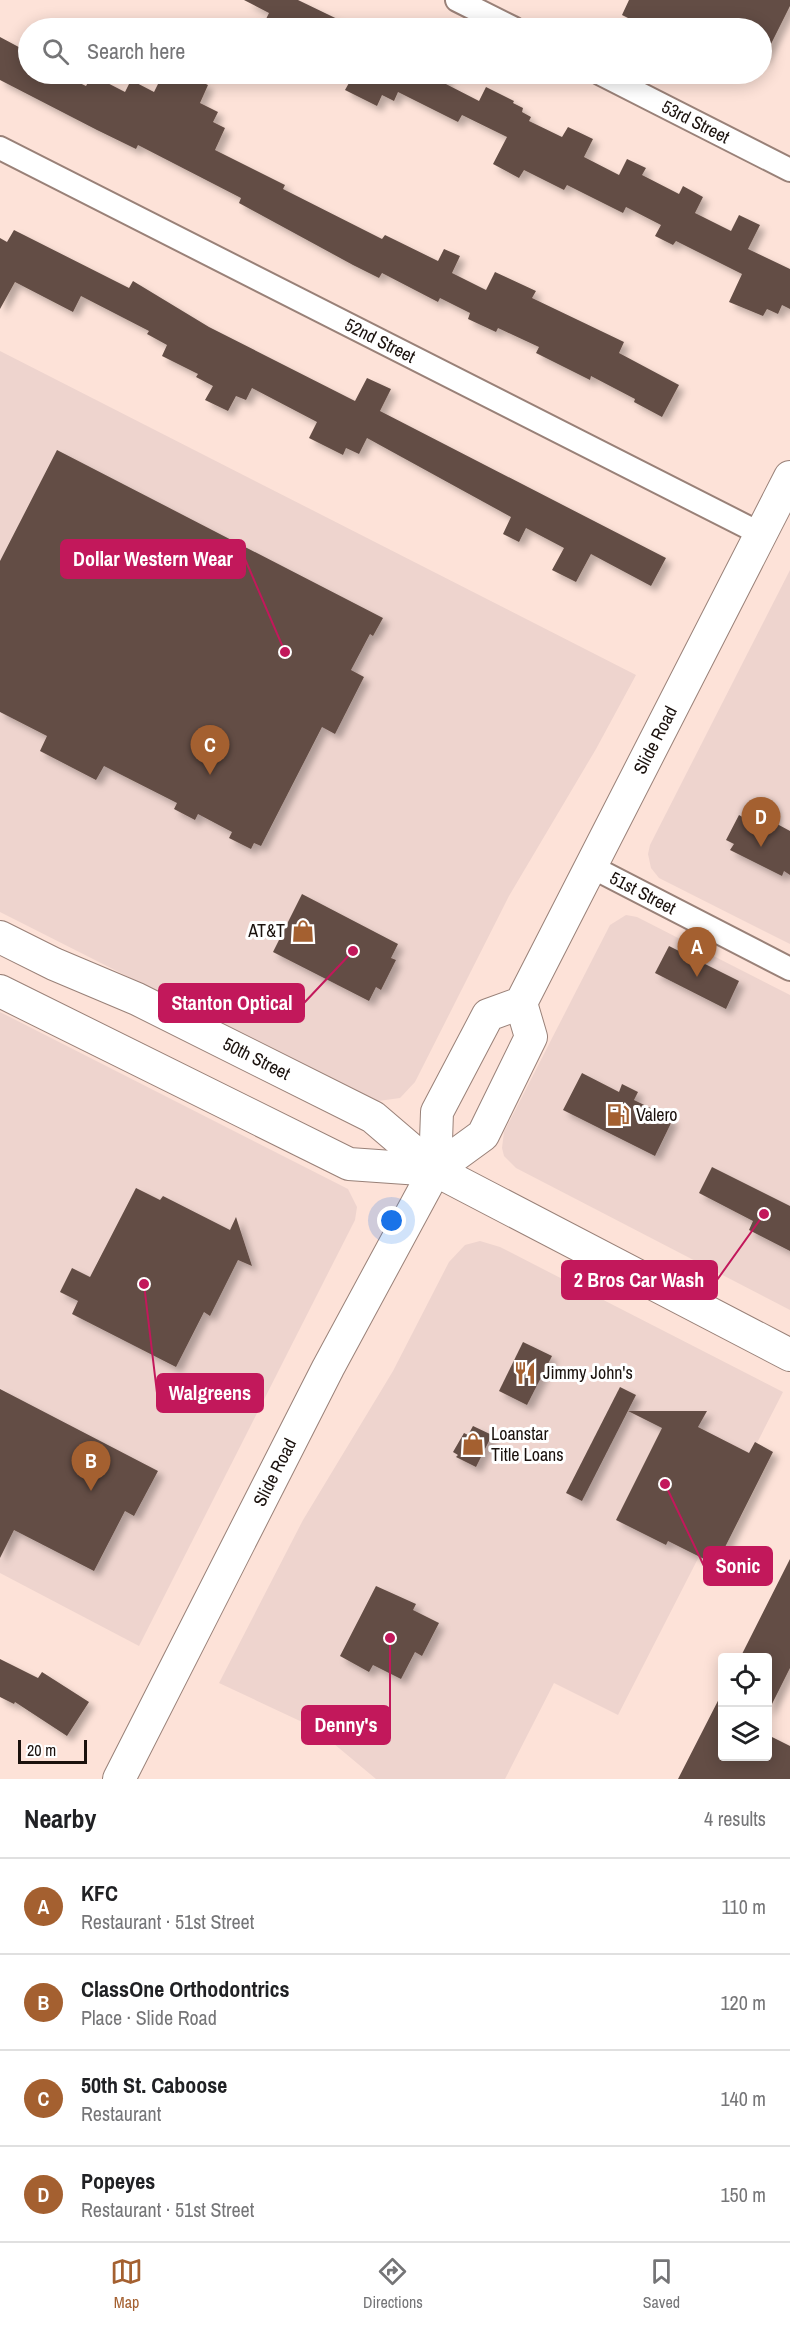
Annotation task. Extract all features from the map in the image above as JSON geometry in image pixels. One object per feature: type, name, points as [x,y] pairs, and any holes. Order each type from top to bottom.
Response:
[{"type":"main road","name":"Slide Road","points":[[435,1170],[437,1112],[488,1015],[521,1003],[790,477]]},
{"type":"main road","name":"50th Street","points":[[0,937],[54,964],[137,999],[373,1118],[435,1170],[790,1354]]},
{"type":"main road","name":"50th Street","points":[[0,991],[349,1164],[435,1170]]},
{"type":"main road","name":"Slide Road","points":[[119,1779],[328,1368],[435,1170],[483,1135],[531,1037],[521,1003]]},
{"type":"street","points":[[457,0],[493,18]]},
{"type":"street","name":"53rd Street","points":[[621,84],[790,170]]},
{"type":"street","name":"52nd Street","points":[[0,148],[761,534]]},
{"type":"street","name":"51st Street","points":[[592,867],[790,969]]},
{"type":"shaded area","points":[[0,351],[636,675],[596,749],[509,896],[415,1082],[400,1098],[378,1101],[368,1098],[0,912]]},
{"type":"shaded area","points":[[790,570],[790,944],[659,878],[651,868],[648,854],[650,845]]},
{"type":"shaded area","points":[[626,915],[637,917],[790,995],[790,1310],[516,1168],[504,1156],[502,1148],[504,1132],[610,925]]},
{"type":"shaded area","points":[[0,1012],[348,1189],[357,1207],[355,1220],[139,1646],[0,1573]]},
{"type":"shaded area","points":[[480,1241],[500,1247],[783,1392],[618,1715],[554,1683],[505,1779],[376,1779],[315,1728],[219,1683],[303,1520],[393,1371],[449,1262],[465,1245]]},
{"type":"building","points":[[244,0],[298,0],[335,18],[266,18],[269,13]]},
{"type":"building","points":[[629,0],[790,0],[790,6],[772,42],[772,18],[628,18],[622,15]]},
{"type":"building","points":[[0,37],[18,47],[18,84],[82,84],[86,86],[87,84],[109,84],[125,92],[129,84],[139,84],[154,92],[158,84],[206,84],[208,85],[200,103],[218,112],[213,122],[225,128],[215,150],[285,185],[283,189],[382,239],[385,235],[438,261],[444,249],[460,256],[452,273],[486,290],[495,272],[536,291],[532,298],[624,342],[619,353],[679,385],[662,417],[634,402],[635,399],[591,376],[590,380],[536,353],[539,347],[498,328],[496,332],[468,319],[470,313],[440,298],[438,302],[382,273],[379,278],[239,203],[241,198],[138,145],[136,149],[0,80]]},
{"type":"building","points":[[348,84],[446,84],[479,101],[486,87],[523,108],[522,112],[531,117],[529,121],[562,137],[568,127],[593,139],[584,157],[619,175],[627,159],[646,168],[642,175],[679,194],[683,186],[703,197],[695,213],[731,231],[739,215],[760,225],[748,249],[790,269],[790,309],[782,305],[778,314],[767,309],[763,316],[729,302],[742,274],[676,241],[673,245],[655,236],[661,225],[626,207],[623,213],[567,185],[564,190],[524,170],[519,178],[493,164],[507,137],[462,115],[458,122],[398,92],[394,101],[382,95],[377,106],[345,90]]},
{"type":"building","points":[[14,230],[129,288],[133,281],[209,327],[355,401],[367,378],[391,389],[380,411],[666,558],[651,586],[591,554],[576,582],[552,570],[564,548],[526,528],[519,542],[503,534],[511,517],[367,438],[359,454],[346,448],[343,455],[309,438],[317,422],[252,388],[246,400],[236,396],[228,411],[205,400],[213,386],[196,377],[198,374],[162,356],[167,345],[147,334],[149,331],[81,296],[73,312],[15,282],[0,309],[0,238],[7,242]]},
{"type":"building","points":[[57,450],[383,618],[373,636],[370,634],[351,670],[364,677],[335,734],[322,727],[261,846],[254,843],[251,849],[229,838],[232,832],[198,814],[195,820],[174,809],[177,803],[104,766],[96,780],[40,751],[47,736],[0,712],[0,561]]},
{"type":"building","points":[[749,814],[764,822],[766,818],[790,831],[790,875],[784,871],[782,876],[730,850],[734,844],[726,840],[739,815],[746,819]]},
{"type":"building","points":[[302,894],[398,944],[391,958],[396,960],[381,990],[376,987],[369,1001],[273,952]]},
{"type":"building","points":[[669,946],[739,981],[726,1009],[655,973]]},
{"type":"building","name":"Valero","points":[[582,1073],[619,1092],[622,1084],[638,1092],[634,1100],[673,1119],[655,1156],[563,1110]]},
{"type":"building","points":[[712,1167],[790,1206],[790,1251],[749,1230],[753,1221],[699,1193]]},
{"type":"building","points":[[136,1188],[160,1200],[163,1196],[230,1230],[236,1217],[252,1266],[238,1260],[210,1316],[204,1312],[176,1367],[72,1314],[78,1301],[60,1292],[72,1268],[90,1277]]},
{"type":"building","name":"Jimmy John's","points":[[523,1342],[552,1356],[527,1405],[499,1391]]},
{"type":"building","points":[[620,1387],[636,1395],[582,1501],[566,1493]]},
{"type":"building","points":[[0,1389],[158,1471],[134,1516],[125,1511],[94,1571],[14,1530],[0,1558]]},
{"type":"building","points":[[628,1411],[707,1411],[698,1427],[749,1453],[755,1442],[773,1452],[716,1565],[668,1541],[666,1545],[616,1520],[662,1428]]},
{"type":"building","name":"Loanstar Title Loans","points":[[473,1426],[492,1435],[476,1467],[456,1457],[458,1455],[453,1452],[464,1433],[468,1435]]},
{"type":"building","points":[[790,1559],[790,1668],[772,1704],[772,1653],[743,1653]]},
{"type":"building","points":[[376,1586],[416,1604],[413,1610],[439,1623],[422,1656],[415,1652],[401,1679],[373,1665],[369,1672],[340,1656]]},
{"type":"building","points":[[0,1659],[38,1678],[42,1672],[89,1702],[67,1736],[15,1702],[14,1704],[0,1697]]},
{"type":"building","points":[[718,1701],[718,1761],[772,1761],[772,1737],[790,1746],[790,1779],[678,1779]]},
{"type":"place","name":"Dollar Western Wear","points":[[285,652]]},
{"type":"place","name":"50th St. Caboose","points":[[210,775]]},
{"type":"place","name":"Popeyes","points":[[761,847]]},
{"type":"place","name":"AT&T","points":[[303,931]]},
{"type":"place","name":"Stanton Optical","points":[[353,951]]},
{"type":"place","name":"KFC","points":[[697,977]]},
{"type":"place","name":"Valero","points":[[618,1115]]},
{"type":"place","name":"2 Bros Car Wash","points":[[764,1214]]},
{"type":"place","name":"Walgreens","points":[[144,1284]]},
{"type":"place","name":"Jimmy John's","points":[[525,1373]]},
{"type":"place","name":"Loanstar Title Loans","points":[[473,1444]]},
{"type":"place","name":"Sonic","points":[[665,1484]]},
{"type":"place","name":"ClassOne Orthodontrics","points":[[91,1491]]},
{"type":"place","name":"Denny's","points":[[390,1638]]}]
